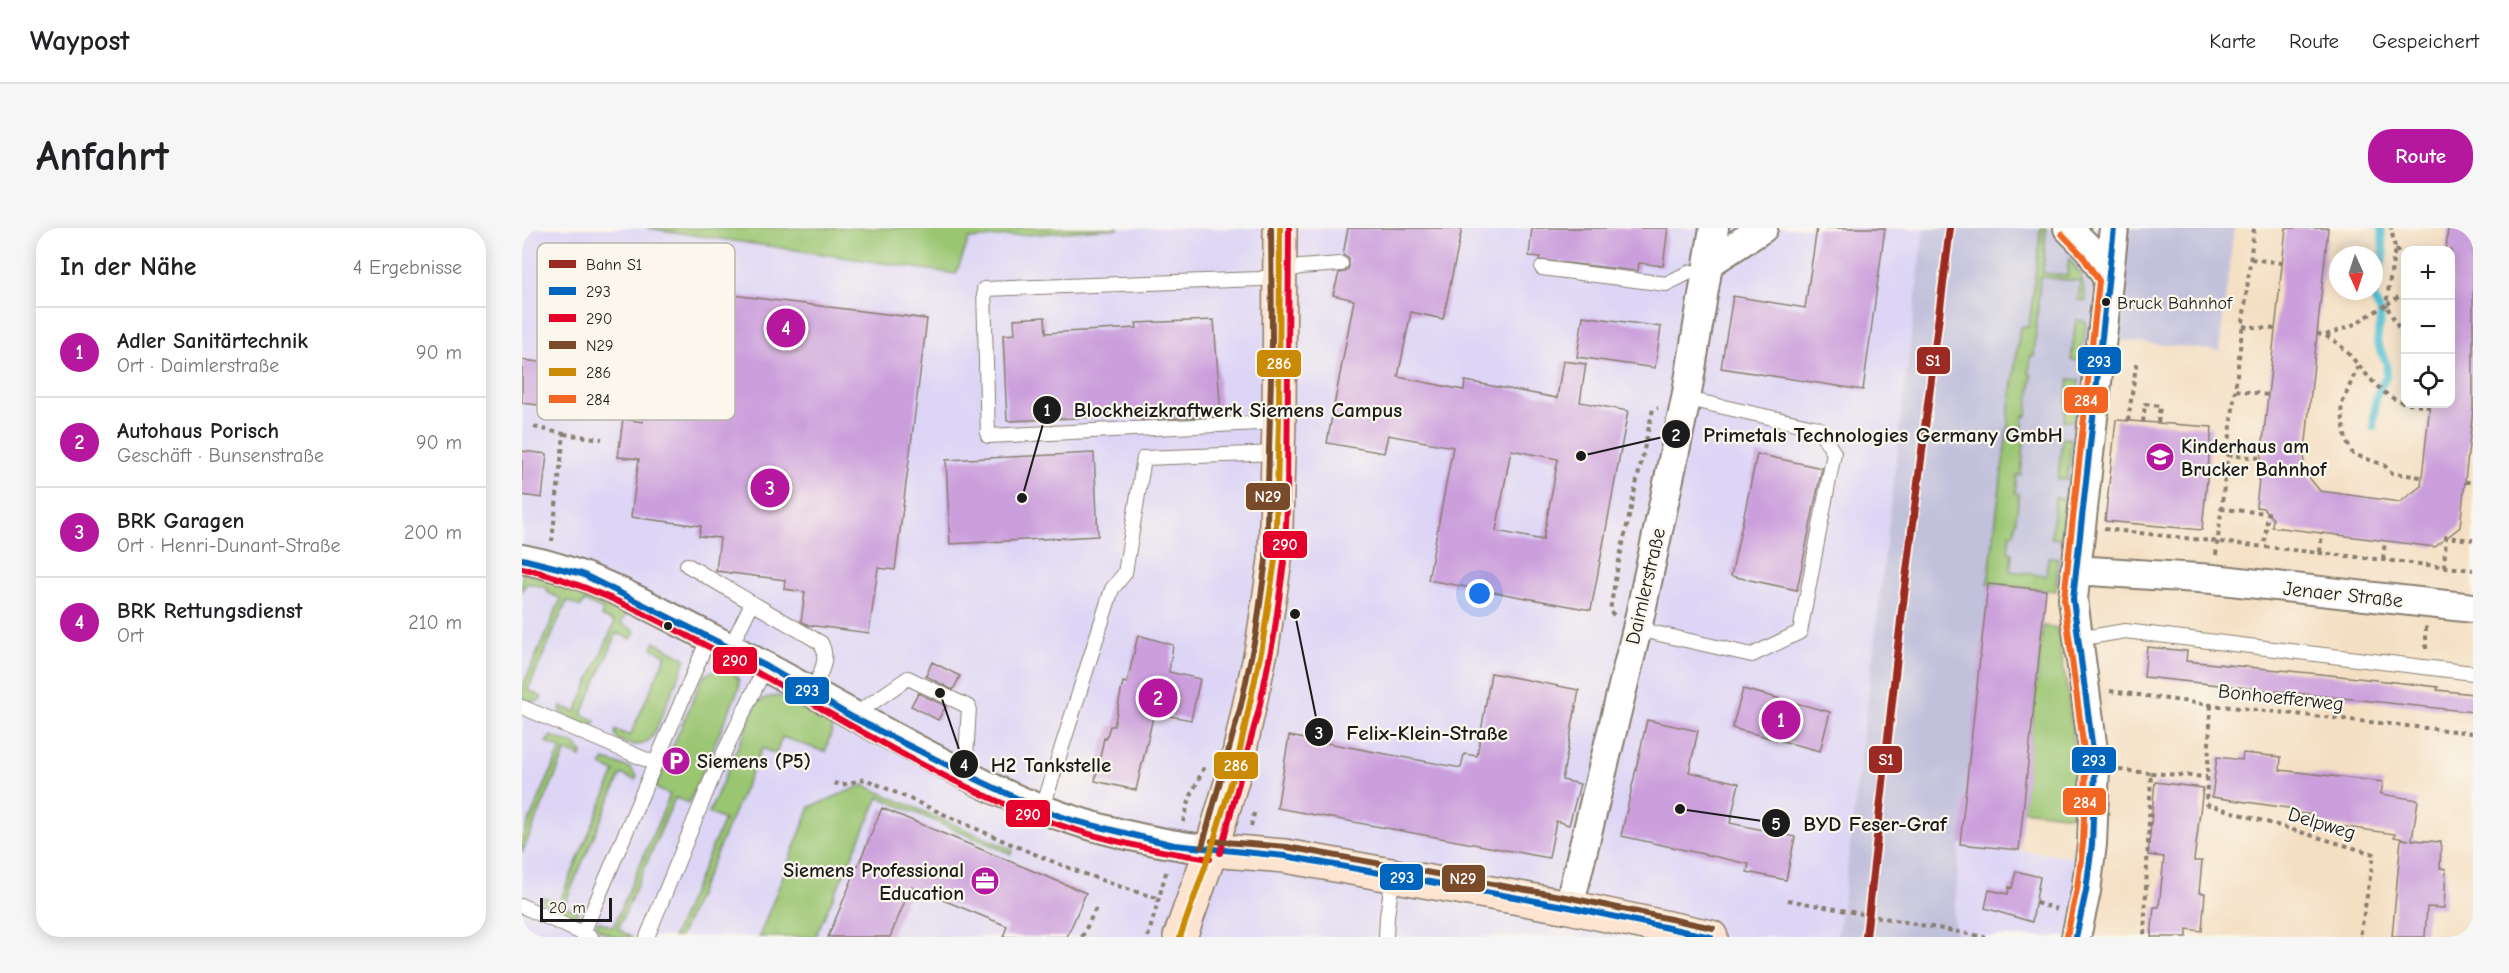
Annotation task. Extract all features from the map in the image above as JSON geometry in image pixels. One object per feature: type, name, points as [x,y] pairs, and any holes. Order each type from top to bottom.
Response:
[{"type":"street","points":[[1180,937],[1211,850],[1237,763],[1263,647],[1275,560],[1279,437],[1280,228]]},
{"type":"street","name":"Daimlerstraße","points":[[1569,907],[1636,629],[1686,399],[1714,228]]},
{"type":"street","points":[[1708,268],[1763,228]]},
{"type":"street","points":[[2068,228],[2094,255],[2108,279]]},
{"type":"street","points":[[2076,937],[2086,891],[2092,844],[2095,766],[2073,598],[2114,228]]},
{"type":"street","points":[[532,561],[582,574],[766,666],[852,717],[964,774],[1042,810],[1075,821],[1174,845],[1285,856],[1569,907],[1711,937]]},
{"type":"street","name":"Jenaer Straße","points":[[2075,570],[2213,579],[2473,608]]},
{"type":"lane","points":[[1279,437],[988,436],[984,289],[1260,279],[1300,267],[1341,264]]},
{"type":"lane","points":[[1542,268],[1666,284],[1690,272],[1708,268]]},
{"type":"lane","points":[[1636,629],[1752,655],[1800,632],[1834,453],[1818,428],[1701,402]]},
{"type":"lane","points":[[1042,810],[1112,589],[1125,573],[1144,458],[1279,437]]},
{"type":"lane","points":[[687,566],[821,643],[825,652],[824,662],[812,692]]},
{"type":"lane","points":[[522,906],[587,935],[654,763],[720,642],[752,603]]},
{"type":"lane","points":[[2078,639],[2125,631],[2473,673]]},
{"type":"lane","points":[[646,937],[714,773],[766,666]]},
{"type":"lane","points":[[852,717],[908,678],[969,707],[964,774]]},
{"type":"lane","points":[[522,707],[654,763]]},
{"type":"lane","points":[[1386,937],[1386,916],[1393,875]]},
{"type":"path","points":[[2213,579],[2254,228]]},
{"type":"path","points":[[2391,228],[2396,249],[2384,306],[2401,333]]},
{"type":"path","points":[[2396,249],[2401,255]]},
{"type":"path","points":[[2251,259],[2282,263]]},
{"type":"path","points":[[2317,334],[2326,335],[2372,314],[2401,295]]},
{"type":"path","points":[[2243,326],[2275,329]]},
{"type":"path","points":[[2326,335],[2386,395],[2401,402]]},
{"type":"path","points":[[2128,421],[2137,359]]},
{"type":"path","points":[[2358,366],[2341,406],[2346,441],[2353,454],[2384,465],[2392,473],[2421,477]]},
{"type":"path","points":[[2236,390],[2268,395]]},
{"type":"path","points":[[2143,422],[2145,404],[2160,406],[2158,423]]},
{"type":"path","points":[[534,427],[602,439]]},
{"type":"path","points":[[532,561],[553,539],[564,434]]},
{"type":"path","points":[[2228,455],[2261,458]]},
{"type":"path","points":[[2465,482],[2473,482]]},
{"type":"path","points":[[2221,509],[2268,513],[2264,546]]},
{"type":"path","points":[[2080,526],[2473,570]]},
{"type":"path","points":[[2320,552],[2322,533]]},
{"type":"path","points":[[2444,567],[2446,537],[2473,540]]},
{"type":"path","points":[[2383,559],[2385,541]]},
{"type":"path","points":[[2427,668],[2425,637],[2428,603]]},
{"type":"path","name":"Bonhoefferweg","points":[[2086,694],[2110,691],[2211,705],[2473,733]]},
{"type":"path","name":"Delpweg","points":[[2211,705],[2206,804],[2374,854],[2360,937],[2362,937]]},
{"type":"path","points":[[1148,937],[1157,898],[1174,845],[1190,798],[1205,765]]},
{"type":"path","points":[[2095,766],[2207,777]]},
{"type":"path","points":[[2144,937],[2151,773]]},
{"type":"path","points":[[834,783],[842,785],[865,779],[1029,850],[1157,898]]},
{"type":"path","points":[[1788,900],[1985,937]]},
{"type":"path","points":[[1082,937],[1096,908]]},
{"type":"shaded area","points":[[522,228],[647,228],[956,274],[969,239],[1120,228],[1924,228],[1843,903],[1837,937],[522,937]]},
{"type":"shaded area","points":[[1924,228],[2234,228],[2219,351],[2107,339],[2076,587],[1989,575],[1960,844],[1954,918],[1956,937],[1837,937],[1843,903]]},
{"type":"shaded area","points":[[1960,844],[2089,859],[2079,937],[1956,937],[1954,918]]},
{"type":"green space","points":[[647,228],[1120,228],[969,239],[956,274]]},
{"type":"green space","points":[[2041,228],[2046,228],[2043,273],[2067,276],[2069,258],[2081,275],[2086,301],[2078,300],[2080,281],[2040,277],[2034,356],[2031,355],[2029,374],[2032,375],[2027,416],[2024,415],[2022,434],[2025,434],[2021,475],[2017,475],[2015,493],[2019,494],[2014,534],[2010,534],[2008,552],[2012,553],[2010,571],[2046,576],[2048,557],[2058,558],[2056,591],[1988,584],[2020,327],[2029,327]]},
{"type":"green space","points":[[2076,320],[2086,322],[2081,361],[2071,360]]},
{"type":"green space","points":[[2069,379],[2079,380],[2074,421],[2064,420]]},
{"type":"green space","points":[[2062,438],[2072,439],[2067,480],[2058,479]]},
{"type":"green space","points":[[2055,498],[2065,499],[2061,539],[2051,538]]},
{"type":"green space","points":[[522,573],[563,584],[601,600],[626,614],[621,623],[635,631],[631,639],[617,633],[582,714],[596,721],[591,726],[566,717],[560,709],[561,706],[576,712],[615,622],[601,616],[603,610],[584,601],[581,607],[567,601],[528,690],[542,697],[533,702],[522,698],[522,688],[561,599],[547,592],[548,588],[527,583],[522,591]]},
{"type":"green space","points":[[2043,626],[2057,628],[2065,675],[2073,745],[2073,816],[2022,810]]},
{"type":"green space","points":[[655,642],[686,659],[654,734],[642,744],[627,744],[617,739],[615,733],[616,730],[630,736],[666,655],[652,648]]},
{"type":"green space","points":[[717,669],[733,672],[739,680],[739,688],[689,803],[675,798],[618,929],[632,937],[615,937],[599,930],[596,924],[598,921],[613,927],[670,795],[655,788],[701,681],[705,675]]},
{"type":"green space","points":[[779,696],[834,724],[825,752],[782,737],[776,754],[762,748],[680,937],[673,937],[724,820],[709,813],[757,703],[765,698]]},
{"type":"green space","points":[[551,736],[576,745],[582,753],[581,757],[566,751],[522,853],[522,837],[561,749],[546,742]]},
{"type":"green space","points":[[605,760],[630,768],[637,776],[635,780],[621,774],[564,905],[578,912],[577,915],[563,915],[552,910],[542,900],[544,897],[559,903],[615,772],[601,766]]},
{"type":"green space","points":[[863,785],[1013,850],[1011,854],[879,797],[815,937],[759,937],[810,807]]},
{"type":"building","points":[[1348,228],[1462,228],[1443,319],[1411,312],[1398,377],[1464,390],[1465,381],[1557,398],[1563,361],[1586,364],[1580,402],[1628,411],[1591,610],[1428,580],[1453,447],[1388,435],[1384,453],[1327,443],[1354,300],[1333,295],[1339,273],[1346,272],[1349,267],[1349,259],[1343,255]],"holes":[[[1511,450],[1558,459],[1543,540],[1496,531]]]},
{"type":"building","points":[[1532,228],[1668,228],[1663,266],[1639,263],[1638,271],[1539,260],[1540,257],[1529,256]]},
{"type":"building","points":[[1817,228],[1885,228],[1863,390],[1721,368],[1733,296],[1805,308]]},
{"type":"building","points":[[2286,228],[2328,228],[2303,470],[2320,491],[2400,502],[2421,486],[2430,408],[2455,408],[2455,246],[2446,246],[2448,228],[2473,228],[2473,408],[2460,527],[2435,547],[2272,527],[2273,519],[2263,508],[2256,507]]},
{"type":"building","points":[[735,295],[927,319],[895,570],[878,568],[869,633],[808,625],[801,621],[805,592],[784,589],[785,580],[716,571],[720,538],[699,536],[701,526],[631,517],[639,459],[618,457],[623,420],[643,422],[643,420],[735,420]]},
{"type":"building","points":[[1583,316],[1661,327],[1655,368],[1577,357]]},
{"type":"building","points":[[1045,317],[1046,333],[1137,328],[1136,323],[1214,320],[1221,416],[1141,420],[1142,415],[1007,421],[1003,335],[1015,334],[1014,319]]},
{"type":"building","points":[[522,360],[537,362],[537,405],[522,403]]},
{"type":"building","name":"Kinderhaus am Brucker Bahnhof","points":[[2116,420],[2212,427],[2202,530],[2105,521]]},
{"type":"building","points":[[522,451],[547,454],[542,498],[522,495]]},
{"type":"building","points":[[1094,453],[1098,536],[950,544],[946,460]]},
{"type":"building","points":[[1757,454],[1822,468],[1797,590],[1731,576]]},
{"type":"building","points":[[1988,584],[2046,590],[2019,850],[1960,844]]},
{"type":"building","points":[[1138,635],[1173,645],[1169,672],[1200,679],[1191,720],[1154,713],[1136,790],[1095,781],[1104,738],[1106,739],[1110,726],[1114,726],[1123,682],[1127,683]]},
{"type":"building","points":[[2147,647],[2187,651],[2186,661],[2438,687],[2437,690],[2473,694],[2473,712],[2144,677]]},
{"type":"building","points":[[932,662],[960,676],[953,690],[926,676]]},
{"type":"building","points":[[1491,673],[1579,690],[1562,780],[1580,784],[1569,825],[1556,821],[1549,858],[1277,808],[1289,736],[1461,768],[1464,754],[1477,756]]},
{"type":"building","points":[[1743,689],[1830,712],[1820,751],[1732,728]]},
{"type":"building","points":[[918,693],[946,706],[938,720],[911,706]]},
{"type":"building","points":[[1647,720],[1698,731],[1689,772],[1739,783],[1730,823],[1795,837],[1786,880],[1747,872],[1749,864],[1621,836]]},
{"type":"building","points":[[2243,753],[2281,757],[2280,770],[2383,782],[2381,794],[2418,800],[2412,840],[2441,842],[2440,868],[2446,869],[2444,908],[2427,907],[2425,937],[2392,937],[2401,839],[2409,840],[2394,837],[2395,834],[2312,822],[2314,815],[2295,813],[2295,809],[2212,797],[2217,757],[2242,760]]},
{"type":"building","points":[[2155,782],[2203,788],[2194,861],[2202,861],[2199,893],[2205,893],[2202,931],[2187,929],[2187,937],[2151,937],[2154,907],[2159,907],[2164,857],[2148,855]]},
{"type":"building","points":[[882,808],[1086,893],[1067,937],[1003,937],[1007,926],[911,887],[890,937],[828,937]]},
{"type":"building","points":[[2016,871],[2040,877],[2032,922],[1985,908],[1989,890],[2008,894],[2009,887],[2012,888]]},
{"type":"waterway","points":[[2373,427],[2376,397],[2386,376],[2387,365],[2377,342],[2381,314],[2374,299],[2376,278],[2384,257],[2381,228]]},
{"type":"rail line","name":"S1","points":[[1866,937],[1902,611],[1950,228]]},
{"type":"transit line","name":"N29","points":[[1202,847],[1241,705],[1256,633],[1266,560],[1272,340],[1271,228]]},
{"type":"transit line","name":"286","points":[[1180,937],[1211,850],[1237,763],[1262,647],[1275,560],[1279,422],[1280,228]]},
{"type":"transit line","name":"290","points":[[1220,853],[1259,709],[1274,636],[1284,562],[1287,507],[1289,228]]},
{"type":"transit line","name":"293","points":[[2076,937],[2086,891],[2092,844],[2095,766],[2073,599],[2114,228]]},
{"type":"transit line","name":"284","points":[[2062,234],[2082,255],[2099,281],[2064,599],[2086,766],[2083,843],[2077,889],[2067,935]]},
{"type":"transit line","name":"293","points":[[522,559],[582,574],[766,666],[852,717],[965,774],[1042,810],[1075,821],[1174,845],[1285,856],[1569,907],[1711,937]]},
{"type":"transit line","name":"290","points":[[522,568],[573,583],[646,615],[755,671],[947,777],[1026,813],[1071,829],[1116,841],[1210,859]]},
{"type":"transit line","name":"N29","points":[[1212,841],[1287,847],[1571,898],[1713,928]]},
{"type":"place","name":"Bruck Bahnhof","points":[[2106,302]]},
{"type":"place","name":"BRK Rettungsdienst","points":[[786,328]]},
{"type":"place","name":"Primetals Technologies Germany GmbH","points":[[1581,456]]},
{"type":"place","name":"Kinderhaus am Brucker Bahnhof","points":[[2160,457]]},
{"type":"place","name":"BRK Garagen","points":[[770,488]]},
{"type":"place","name":"Blockheizkraftwerk Siemens Campus","points":[[1022,498]]},
{"type":"place","name":"Felix-Klein-Straße","points":[[1295,614]]},
{"type":"place","name":"H2 Tankstelle","points":[[940,693]]},
{"type":"place","name":"Autohaus Porisch","points":[[1158,698]]},
{"type":"place","name":"Adler Sanitärtechnik","points":[[1781,720]]},
{"type":"place","name":"Siemens (P5)","points":[[676,761]]},
{"type":"place","name":"BYD Feser-Graf","points":[[1680,809]]},
{"type":"place","name":"Siemens Professional Education","points":[[985,881]]}]
